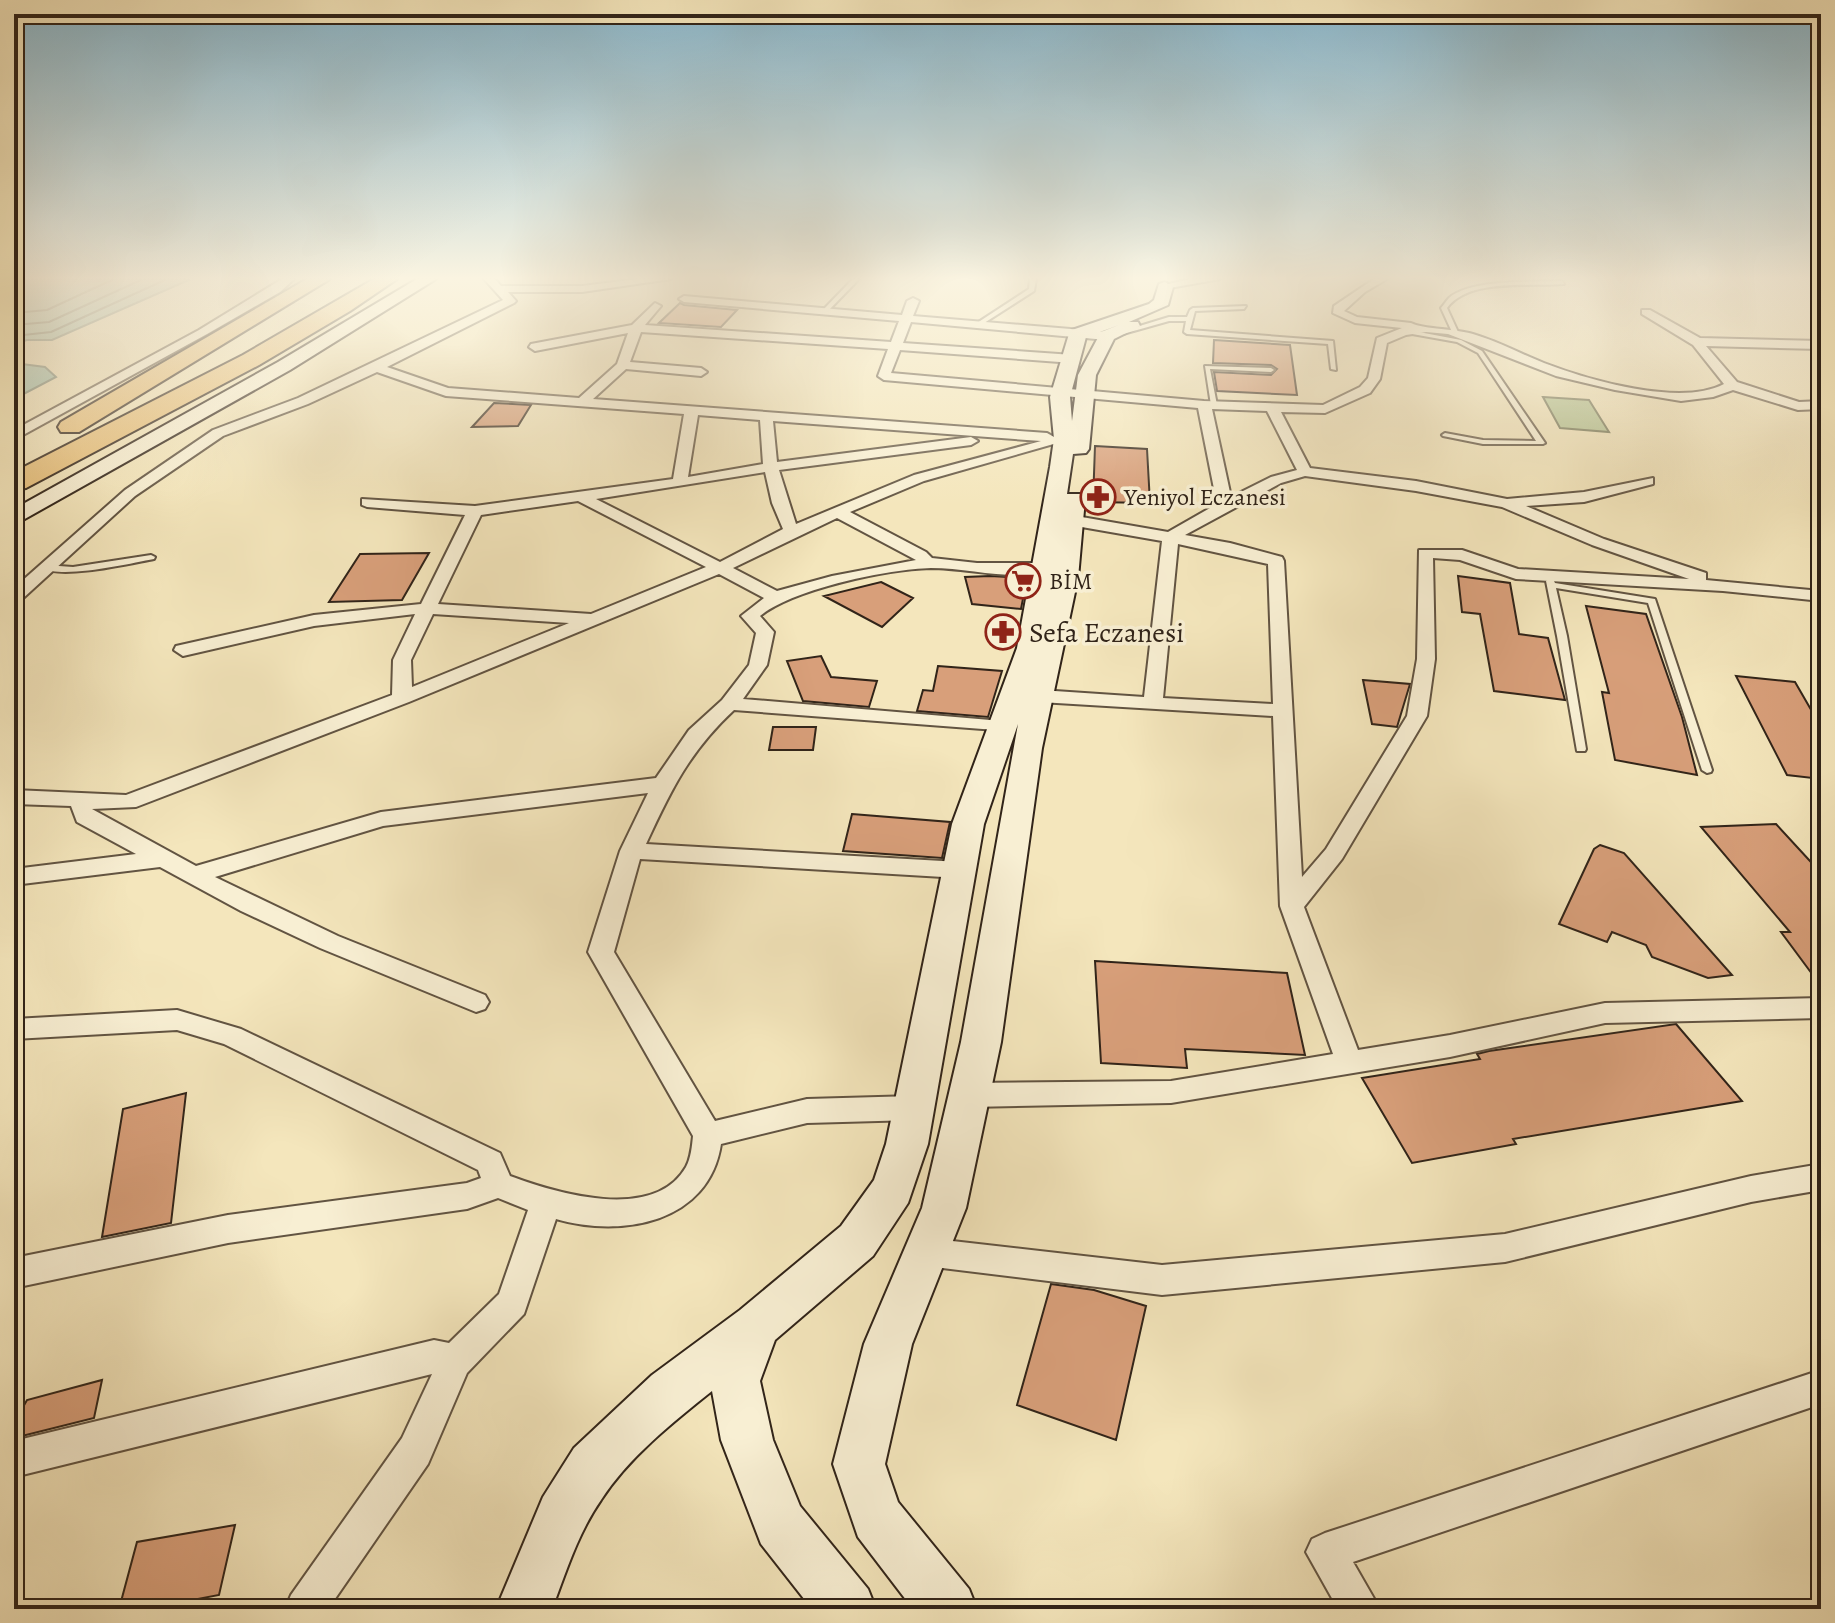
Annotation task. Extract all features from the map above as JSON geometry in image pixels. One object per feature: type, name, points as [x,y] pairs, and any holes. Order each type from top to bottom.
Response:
[{"type":"highway","points":[[14,472],[201,355]]},
{"type":"highway","points":[[14,472],[231,355]]},
{"type":"highway","points":[[14,472],[218,379],[261,355]]},
{"type":"street","points":[[14,436],[161,355]]},
{"type":"street","points":[[14,518],[303,355]]},
{"type":"street","points":[[284,366],[307,355]]},
{"type":"street","points":[[14,597],[130,493],[218,433],[303,401],[403,355]]},
{"type":"street","points":[[583,401],[623,365],[627,355]]},
{"type":"street","points":[[892,355],[884,376],[1081,364],[1096,355]]},
{"type":"street","points":[[980,355],[1081,364]]},
{"type":"street","points":[[1057,355],[1209,405],[1325,409],[1365,390],[1374,379],[1378,355]]},
{"type":"street","points":[[949,1609],[877,1518],[859,1464],[888,1344],[944,1208],[981,1042],[1027,748],[1066,578],[1061,518],[1064,439],[1081,364],[1093,355]]},
{"type":"street","points":[[1514,355],[1558,372],[1680,397],[1723,391],[1732,385]]},
{"type":"street","points":[[1707,355],[1732,385],[1798,406],[1821,405]]},
{"type":"street","points":[[524,1609],[551,1538],[592,1468],[668,1394],[857,1241],[893,1189],[914,1108],[968,824],[1030,648],[1042,568],[1061,518],[1081,364]]},
{"type":"street","points":[[623,365],[701,372]]},
{"type":"street","points":[[376,368],[446,392],[1064,439]]},
{"type":"street","points":[[1209,405],[1225,506]]},
{"type":"street","points":[[1272,407],[1305,472]]},
{"type":"street","points":[[680,483],[692,409]]},
{"type":"street","points":[[766,415],[769,467],[779,509],[792,531]]},
{"type":"street","points":[[367,502],[475,511],[680,483],[769,467],[1016,435]]},
{"type":"street","points":[[14,797],[128,802],[402,698],[719,569],[792,531],[919,478],[1064,439]]},
{"type":"street","points":[[1171,537],[1276,480],[1305,472],[1416,486],[1506,503],[1598,542],[1723,586]]},
{"type":"street","points":[[1506,503],[1584,497],[1648,481]]},
{"type":"street","points":[[580,496],[775,597]]},
{"type":"street","points":[[402,698],[402,660],[475,511]]},
{"type":"street","points":[[840,513],[920,555],[927,563]]},
{"type":"street","points":[[1061,518],[1230,548],[1276,561],[1292,906],[1349,1062]]},
{"type":"street","points":[[1153,702],[1171,537]]},
{"type":"street","points":[[1292,906],[1334,854],[1417,716],[1426,659],[1425,553],[1462,555],[1516,574],[1550,581],[1723,586],[1821,596]]},
{"type":"street","points":[[14,1273],[228,1229],[467,1196],[498,1185],[546,1202],[605,1213],[659,1203],[677,1196],[701,1167],[708,1135],[601,952],[631,851],[663,784],[696,734],[729,704],[758,665],[765,632],[750,616],[759,605],[775,597],[854,576],[927,563],[957,567],[1042,568]]},
{"type":"street","points":[[183,650],[316,618],[396,610],[594,620]]},
{"type":"street","points":[[1040,696],[1282,711]]},
{"type":"street","points":[[729,704],[1002,727]]},
{"type":"street","points":[[194,875],[381,819],[663,784]]},
{"type":"street","points":[[83,800],[81,809],[85,817],[249,905],[329,942],[476,1002]]},
{"type":"street","points":[[631,851],[960,870]]},
{"type":"street","points":[[14,877],[161,859]]},
{"type":"street","points":[[969,1095],[1171,1092],[1450,1046],[1605,1013],[1821,1008]]},
{"type":"street","points":[[14,1029],[177,1020],[232,1036],[490,1162],[498,1185]]},
{"type":"street","points":[[708,1135],[807,1111],[914,1108]]},
{"type":"street","points":[[926,1252],[1162,1280],[1505,1248],[1751,1189],[1821,1177]]},
{"type":"street","points":[[305,1609],[415,1451],[455,1361],[512,1303],[546,1202]]},
{"type":"street","points":[[757,1325],[735,1381],[747,1440],[780,1525],[848,1609]]},
{"type":"street","points":[[14,1459],[434,1357],[455,1361]]},
{"type":"street","points":[[1360,1609],[1325,1552],[1821,1387]]},
{"type":"lane","points":[[1081,364],[1099,355]]},
{"type":"lane","points":[[1332,355],[1334,369]]},
{"type":"lane","points":[[1445,435],[1483,442],[1541,443],[1482,355]]},
{"type":"lane","points":[[1209,405],[1207,367],[1271,370]]},
{"type":"lane","points":[[45,568],[73,570],[151,557]]},
{"type":"lane","points":[[1581,749],[1550,581],[1652,601],[1707,770]]},
{"type":"shaded area","points":[[1543,397],[1589,400],[1609,432],[1560,428]]},
{"type":"water","points":[[14,363],[45,367],[56,377],[14,399]]},
{"type":"building","points":[[1213,355],[1291,355],[1297,395],[1217,391],[1214,372],[1271,375],[1277,369],[1271,365],[1213,363]]},
{"type":"building","points":[[494,403],[531,405],[518,426],[472,427]]},
{"type":"building","points":[[1095,446],[1147,449],[1150,503],[1093,502]]},
{"type":"building","points":[[429,553],[402,600],[329,602],[360,554]]},
{"type":"building","points":[[1458,576],[1510,583],[1519,634],[1548,638],[1565,700],[1494,691],[1480,614],[1462,612]]},
{"type":"building","points":[[965,577],[1027,578],[1021,609],[972,604]]},
{"type":"building","points":[[881,582],[913,598],[882,627],[824,596]]},
{"type":"building","points":[[1586,606],[1646,614],[1682,717],[1697,775],[1615,760],[1602,692],[1609,693]]},
{"type":"building","points":[[821,656],[831,677],[877,681],[869,707],[803,701],[787,661]]},
{"type":"building","points":[[938,666],[1002,671],[988,717],[917,711],[923,690],[933,691]]},
{"type":"building","points":[[1736,676],[1795,682],[1821,727],[1821,779],[1787,775]]},
{"type":"building","points":[[1363,680],[1410,684],[1397,727],[1372,724]]},
{"type":"building","points":[[773,727],[816,727],[813,750],[769,750]]},
{"type":"building","points":[[852,814],[950,822],[942,858],[843,851]]},
{"type":"building","points":[[1776,824],[1821,873],[1821,986],[1781,932],[1790,932],[1701,827]]},
{"type":"building","points":[[1600,845],[1624,853],[1732,975],[1708,978],[1652,957],[1646,945],[1612,932],[1607,942],[1559,924],[1594,849]]},
{"type":"building","points":[[1095,961],[1287,973],[1305,1055],[1185,1049],[1187,1068],[1101,1063]]},
{"type":"building","points":[[1676,1024],[1742,1101],[1513,1139],[1516,1144],[1412,1163],[1362,1078],[1480,1059],[1477,1054],[1489,1051]]},
{"type":"building","points":[[186,1093],[171,1223],[102,1237],[123,1109]]},
{"type":"building","points":[[1051,1284],[1094,1290],[1146,1306],[1116,1440],[1017,1405]]},
{"type":"building","points":[[102,1380],[94,1418],[14,1438],[14,1423],[27,1400]]},
{"type":"building","points":[[235,1525],[219,1595],[145,1609],[119,1609],[137,1542]]},
{"type":"place","name":"Yeniyol Eczanesi","points":[[1098,497]]},
{"type":"place","name":"BİM","points":[[1023,581]]},
{"type":"place","name":"Sefa Eczanesi","points":[[1003,632]]}]
